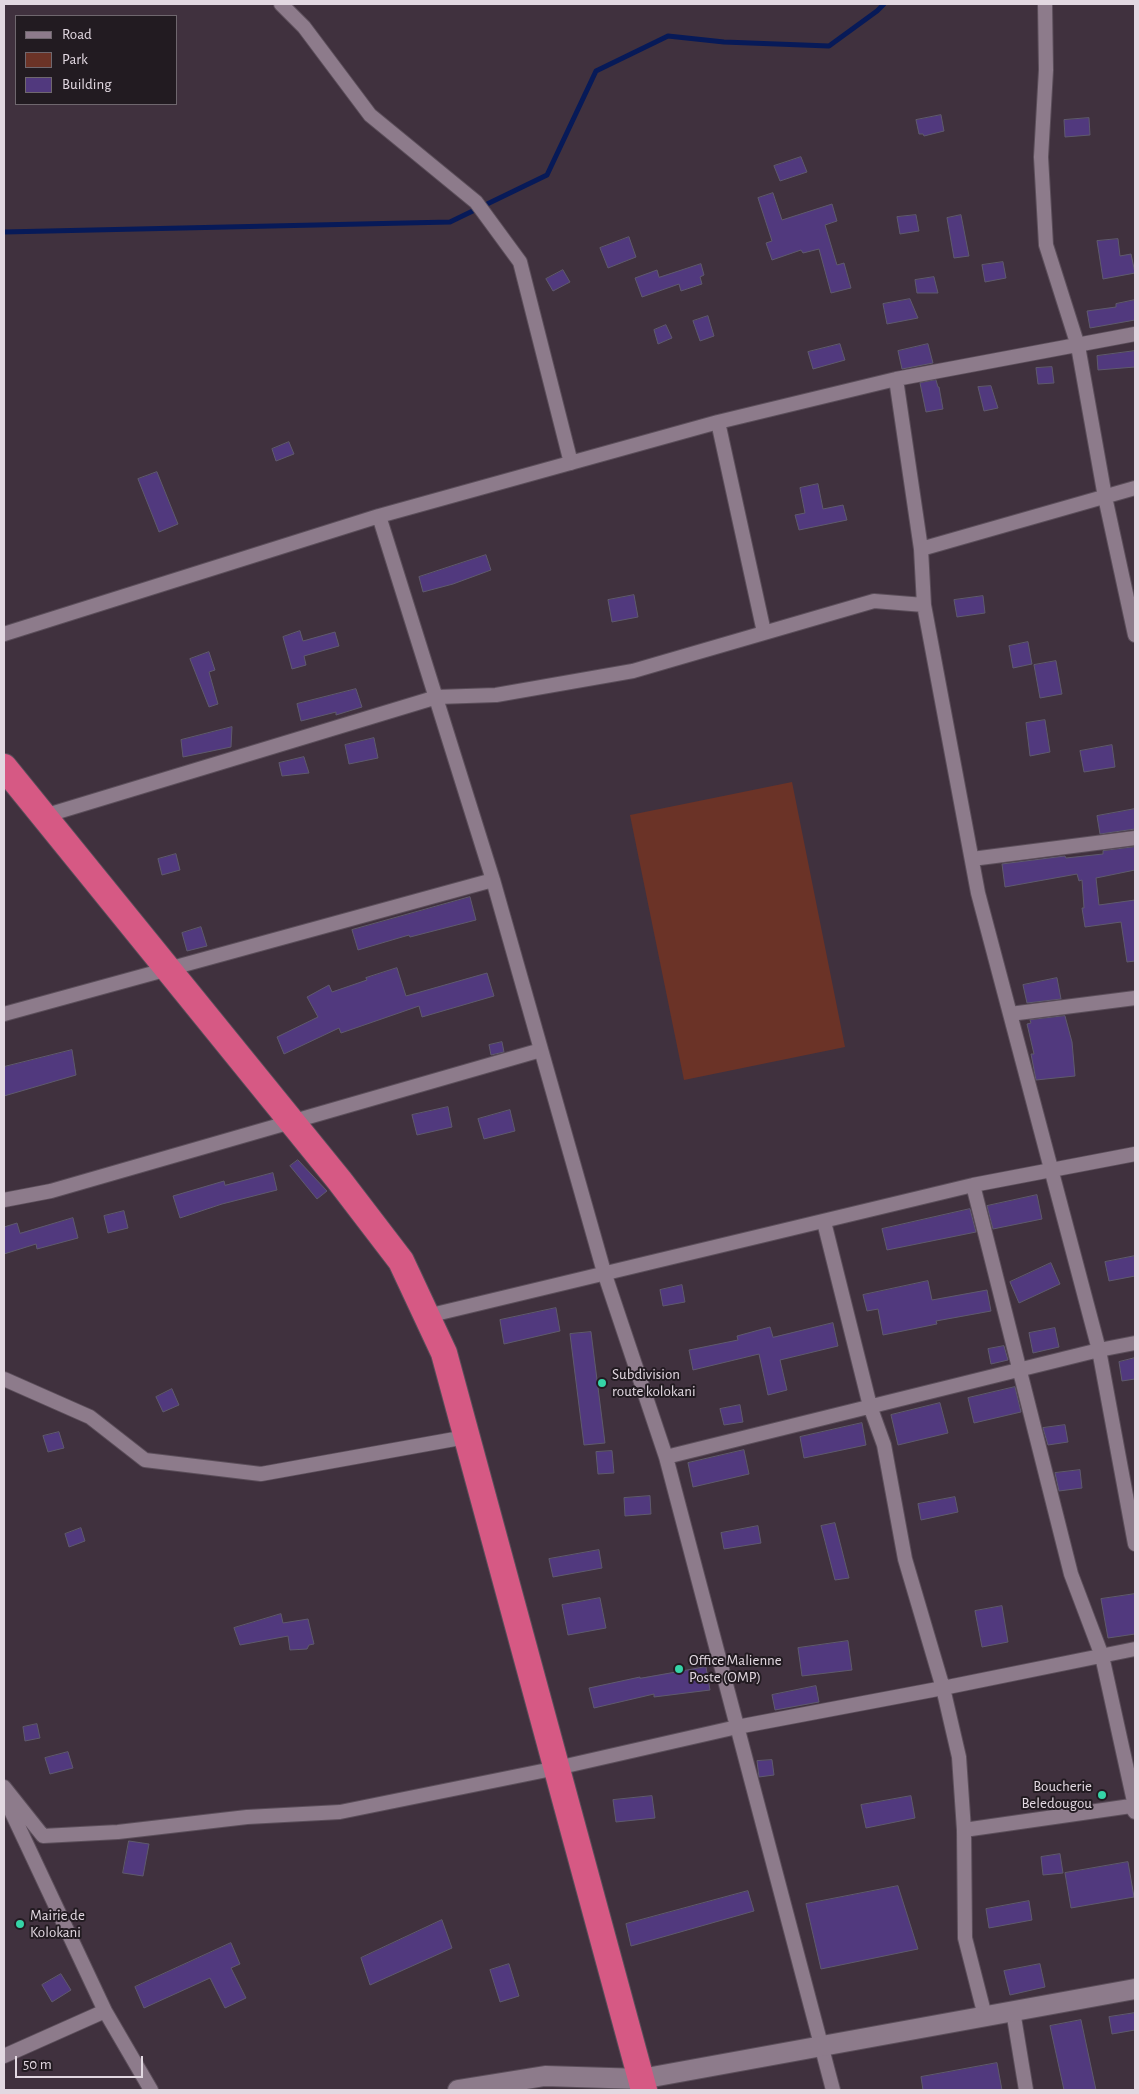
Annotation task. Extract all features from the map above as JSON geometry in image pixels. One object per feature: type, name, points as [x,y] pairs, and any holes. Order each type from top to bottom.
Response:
[{"type":"highway","points":[[4,767],[401,1261],[444,1353],[643,2085]]},
{"type":"street","points":[[281,4],[304,27],[370,115],[476,202],[520,262],[571,463]]},
{"type":"street","points":[[1045,4],[1046,70],[1041,157],[1046,245],[1078,346],[1105,497],[1135,635]]},
{"type":"street","points":[[4,634],[379,516],[718,422],[896,379],[1135,334]]},
{"type":"street","points":[[896,379],[921,549],[924,605],[978,893],[1099,1350],[1135,1544]]},
{"type":"street","points":[[718,422],[764,632]]},
{"type":"street","points":[[921,549],[1135,488]]},
{"type":"street","points":[[379,516],[493,880],[604,1272],[666,1457],[833,2090]]},
{"type":"street","points":[[44,816],[437,697],[496,695],[633,671],[874,601],[924,605]]},
{"type":"street","points":[[972,859],[1135,838]]},
{"type":"street","points":[[4,1014],[166,968],[493,880]]},
{"type":"street","points":[[1010,1014],[1135,998]]},
{"type":"street","points":[[4,1200],[51,1191],[541,1050]]},
{"type":"street","points":[[427,1316],[973,1185],[1135,1154]]},
{"type":"street","points":[[973,1185],[1018,1370],[1071,1574],[1102,1656],[1135,1806]]},
{"type":"street","points":[[824,1222],[870,1406],[884,1445],[905,1559],[943,1688],[959,1757],[964,1830],[964,1938],[985,2016]]},
{"type":"street","points":[[666,1457],[1099,1350],[1135,1344]]},
{"type":"street","points":[[4,1379],[90,1417],[145,1460],[261,1474],[466,1437]]},
{"type":"street","points":[[4,1787],[43,1836],[118,1832],[247,1817],[340,1812],[557,1768],[737,1727],[1135,1649]]},
{"type":"street","points":[[4,1795],[105,2011],[151,2090]]},
{"type":"street","points":[[964,1830],[1131,1806],[1135,1812]]},
{"type":"street","points":[[458,2090],[545,2076],[643,2085],[822,2046],[1135,1989]]},
{"type":"street","points":[[1013,2010],[1026,2090]]},
{"type":"street","points":[[4,2056],[105,2011]]},
{"type":"green space","points":[[792,782],[845,1047],[684,1080],[630,815]]},
{"type":"building","points":[[941,115],[944,131],[924,136],[919,134],[916,120]]},
{"type":"building","points":[[1089,118],[1090,135],[1065,137],[1064,120]]},
{"type":"building","points":[[801,157],[807,172],[780,181],[774,166]]},
{"type":"building","points":[[773,193],[782,220],[832,204],[837,221],[825,225],[837,265],[844,263],[851,288],[831,293],[819,249],[803,253],[801,250],[772,260],[766,243],[772,241],[758,198]]},
{"type":"building","points":[[916,215],[919,231],[900,234],[897,217]]},
{"type":"building","points":[[961,215],[969,256],[954,258],[947,218]]},
{"type":"building","points":[[629,237],[636,257],[608,268],[600,248]]},
{"type":"building","points":[[1118,239],[1120,256],[1131,254],[1135,273],[1103,279],[1097,241]]},
{"type":"building","points":[[1003,262],[1006,278],[985,282],[982,265]]},
{"type":"building","points":[[701,264],[704,275],[700,277],[702,284],[681,291],[679,284],[642,297],[635,278],[657,270],[659,277]]},
{"type":"building","points":[[563,270],[570,282],[553,291],[546,279]]},
{"type":"building","points":[[934,277],[938,293],[917,293],[915,280]]},
{"type":"building","points":[[910,299],[918,318],[887,324],[883,304]]},
{"type":"building","points":[[1135,300],[1135,320],[1090,328],[1087,311],[1116,307],[1116,304]]},
{"type":"building","points":[[708,316],[714,336],[700,341],[693,321]]},
{"type":"building","points":[[666,325],[672,338],[658,344],[654,330]]},
{"type":"building","points":[[840,344],[845,360],[813,369],[808,352]]},
{"type":"building","points":[[928,344],[933,363],[902,369],[898,351]]},
{"type":"building","points":[[1135,351],[1135,367],[1098,370],[1097,356]]},
{"type":"building","points":[[1052,367],[1054,383],[1038,384],[1036,368]]},
{"type":"building","points":[[936,380],[943,409],[926,412],[920,383]]},
{"type":"building","points":[[991,386],[998,408],[984,411],[978,387]]},
{"type":"building","points":[[289,442],[294,454],[276,461],[272,449]]},
{"type":"building","points":[[157,472],[178,524],[159,532],[138,479]]},
{"type":"building","points":[[818,484],[823,509],[843,505],[847,520],[799,530],[795,515],[805,513],[800,488]]},
{"type":"building","points":[[486,555],[491,570],[453,584],[423,592],[419,577]]},
{"type":"building","points":[[634,595],[638,617],[612,622],[608,600]]},
{"type":"building","points":[[983,596],[985,613],[957,617],[954,600]]},
{"type":"building","points":[[300,631],[303,641],[335,632],[339,646],[304,656],[306,665],[292,669],[283,637]]},
{"type":"building","points":[[1028,642],[1032,664],[1013,668],[1009,646]]},
{"type":"building","points":[[209,652],[215,670],[209,672],[218,704],[209,707],[190,659]]},
{"type":"building","points":[[1056,661],[1062,694],[1040,698],[1034,665]]},
{"type":"building","points":[[356,689],[362,707],[336,715],[336,712],[301,721],[297,704]]},
{"type":"building","points":[[1045,720],[1050,752],[1030,756],[1026,723]]},
{"type":"building","points":[[232,727],[231,747],[183,757],[181,740]]},
{"type":"building","points":[[374,738],[378,758],[349,764],[345,745]]},
{"type":"building","points":[[1112,745],[1115,767],[1084,772],[1080,751]]},
{"type":"building","points":[[304,757],[309,773],[282,776],[279,763]]},
{"type":"building","points":[[1135,809],[1135,829],[1100,834],[1097,816]]},
{"type":"building","points":[[1135,847],[1135,870],[1096,878],[1099,905],[1135,900],[1135,961],[1127,962],[1121,922],[1085,927],[1082,908],[1084,908],[1082,880],[1079,881],[1077,874],[1005,887],[1002,864],[1065,856],[1066,858],[1103,854],[1103,851]]},
{"type":"building","points":[[176,854],[180,870],[162,875],[158,859]]},
{"type":"building","points":[[470,897],[476,920],[410,937],[409,935],[358,950],[352,930]]},
{"type":"building","points":[[201,927],[207,946],[187,951],[182,933]]},
{"type":"building","points":[[397,968],[406,996],[487,973],[494,996],[422,1017],[419,1006],[341,1033],[339,1028],[284,1054],[277,1037],[318,1017],[307,997],[329,985],[332,992]]},
{"type":"building","points":[[1057,978],[1061,999],[1027,1003],[1023,985]]},
{"type":"building","points":[[1065,1016],[1072,1042],[1075,1076],[1036,1080],[1031,1054],[1034,1054],[1027,1024],[1031,1023],[1030,1020]]},
{"type":"building","points":[[502,1042],[504,1052],[491,1055],[489,1045]]},
{"type":"building","points":[[72,1050],[76,1075],[4,1096],[4,1067]]},
{"type":"building","points":[[448,1107],[452,1127],[417,1135],[412,1115]]},
{"type":"building","points":[[510,1110],[515,1131],[484,1139],[478,1119]]},
{"type":"building","points":[[298,1160],[327,1191],[317,1199],[290,1166]]},
{"type":"building","points":[[273,1173],[277,1190],[222,1204],[180,1218],[173,1196],[224,1181],[225,1185]]},
{"type":"building","points":[[1037,1195],[1042,1219],[993,1229],[987,1206]]},
{"type":"building","points":[[970,1209],[976,1232],[887,1250],[882,1229]]},
{"type":"building","points":[[124,1211],[128,1228],[108,1233],[104,1216]]},
{"type":"building","points":[[73,1218],[78,1238],[37,1249],[36,1244],[4,1254],[4,1227],[17,1223],[20,1233]]},
{"type":"building","points":[[1135,1256],[1135,1276],[1109,1281],[1105,1262]]},
{"type":"building","points":[[1051,1263],[1060,1284],[1019,1303],[1010,1282]]},
{"type":"building","points":[[928,1281],[932,1300],[987,1290],[991,1311],[936,1321],[937,1324],[883,1335],[878,1309],[867,1311],[863,1295]]},
{"type":"building","points":[[682,1285],[685,1302],[663,1306],[660,1290]]},
{"type":"building","points":[[556,1308],[560,1331],[504,1344],[500,1320]]},
{"type":"building","points":[[833,1323],[838,1346],[780,1360],[787,1390],[768,1395],[759,1354],[693,1370],[689,1350],[738,1340],[737,1336],[770,1327],[773,1337]]},
{"type":"building","points":[[1055,1328],[1059,1347],[1033,1353],[1029,1333]]},
{"type":"building","points":[[591,1332],[605,1443],[584,1445],[570,1334]]},
{"type":"building","points":[[1004,1346],[1008,1360],[991,1364],[988,1349]]},
{"type":"building","points":[[1135,1358],[1135,1379],[1122,1381],[1119,1362]]},
{"type":"building","points":[[1015,1387],[1021,1412],[974,1423],[968,1398]]},
{"type":"building","points":[[172,1389],[179,1405],[163,1412],[156,1397]]},
{"type":"building","points":[[940,1403],[948,1433],[898,1445],[891,1415]]},
{"type":"building","points":[[740,1405],[743,1422],[724,1425],[720,1409]]},
{"type":"building","points":[[862,1423],[866,1445],[804,1458],[800,1437]]},
{"type":"building","points":[[1065,1425],[1068,1442],[1048,1445],[1043,1428]]},
{"type":"building","points":[[59,1432],[64,1448],[48,1452],[43,1436]]},
{"type":"building","points":[[744,1450],[749,1474],[693,1487],[688,1463]]},
{"type":"building","points":[[612,1451],[614,1473],[598,1474],[596,1452]]},
{"type":"building","points":[[1080,1470],[1082,1488],[1059,1491],[1055,1473]]},
{"type":"building","points":[[650,1496],[651,1514],[625,1516],[624,1498]]},
{"type":"building","points":[[955,1497],[958,1512],[921,1520],[918,1504]]},
{"type":"building","points":[[835,1523],[849,1578],[835,1580],[821,1526]]},
{"type":"building","points":[[758,1526],[761,1543],[724,1549],[721,1533]]},
{"type":"building","points":[[81,1528],[85,1541],[69,1547],[65,1534]]},
{"type":"building","points":[[599,1550],[602,1568],[553,1577],[549,1559]]},
{"type":"building","points":[[1135,1594],[1135,1634],[1108,1638],[1101,1599]]},
{"type":"building","points":[[600,1598],[606,1628],[568,1635],[562,1605]]},
{"type":"building","points":[[1002,1606],[1008,1642],[982,1647],[975,1611]]},
{"type":"building","points":[[281,1614],[283,1623],[308,1619],[314,1644],[309,1645],[307,1649],[290,1650],[288,1636],[240,1645],[234,1628]]},
{"type":"building","points":[[848,1641],[852,1670],[802,1676],[798,1648]]},
{"type":"building","points":[[706,1667],[710,1690],[654,1697],[654,1694],[594,1708],[589,1688],[640,1677]]},
{"type":"building","points":[[816,1686],[819,1702],[775,1710],[772,1695]]},
{"type":"building","points":[[37,1724],[40,1738],[25,1741],[23,1727]]},
{"type":"building","points":[[68,1752],[73,1768],[50,1774],[45,1758]]},
{"type":"building","points":[[772,1760],[774,1775],[759,1777],[757,1761]]},
{"type":"building","points":[[652,1796],[655,1818],[616,1822],[613,1800]]},
{"type":"building","points":[[911,1796],[915,1818],[866,1828],[861,1805]]},
{"type":"building","points":[[129,1841],[149,1844],[143,1876],[123,1873]]},
{"type":"building","points":[[1060,1854],[1063,1873],[1043,1875],[1041,1857]]},
{"type":"building","points":[[1128,1862],[1134,1897],[1071,1908],[1065,1873]]},
{"type":"building","points":[[898,1886],[918,1949],[821,1969],[806,1904]]},
{"type":"building","points":[[748,1891],[754,1911],[631,1946],[626,1924]]},
{"type":"building","points":[[1029,1901],[1032,1920],[989,1928],[986,1909]]},
{"type":"building","points":[[442,1920],[452,1948],[370,1985],[361,1958]]},
{"type":"building","points":[[231,1943],[240,1964],[231,1968],[246,1998],[225,2008],[210,1978],[144,2008],[135,1987]]},
{"type":"building","points":[[509,1964],[519,1996],[500,2002],[490,1970]]},
{"type":"building","points":[[1040,1964],[1045,1987],[1010,1995],[1004,1971]]},
{"type":"building","points":[[61,1974],[71,1990],[52,2002],[42,1985]]},
{"type":"building","points":[[1135,2013],[1135,2030],[1112,2034],[1109,2017]]},
{"type":"building","points":[[1081,2020],[1096,2090],[1064,2090],[1050,2026]]},
{"type":"building","points":[[997,2063],[1002,2090],[923,2090],[921,2077]]},
{"type":"waterway","points":[[4,232],[450,222],[547,175],[596,71],[668,36],[724,42],[829,46],[884,4]]},
{"type":"place","name":"Subdivision route kolokani","points":[[602,1383]]},
{"type":"place","name":"Office Malienne Poste (OMP)","points":[[679,1669]]},
{"type":"place","name":"Boucherie Beledougou","points":[[1102,1795]]},
{"type":"place","name":"Mairie de Kolokani","points":[[20,1924]]}]
